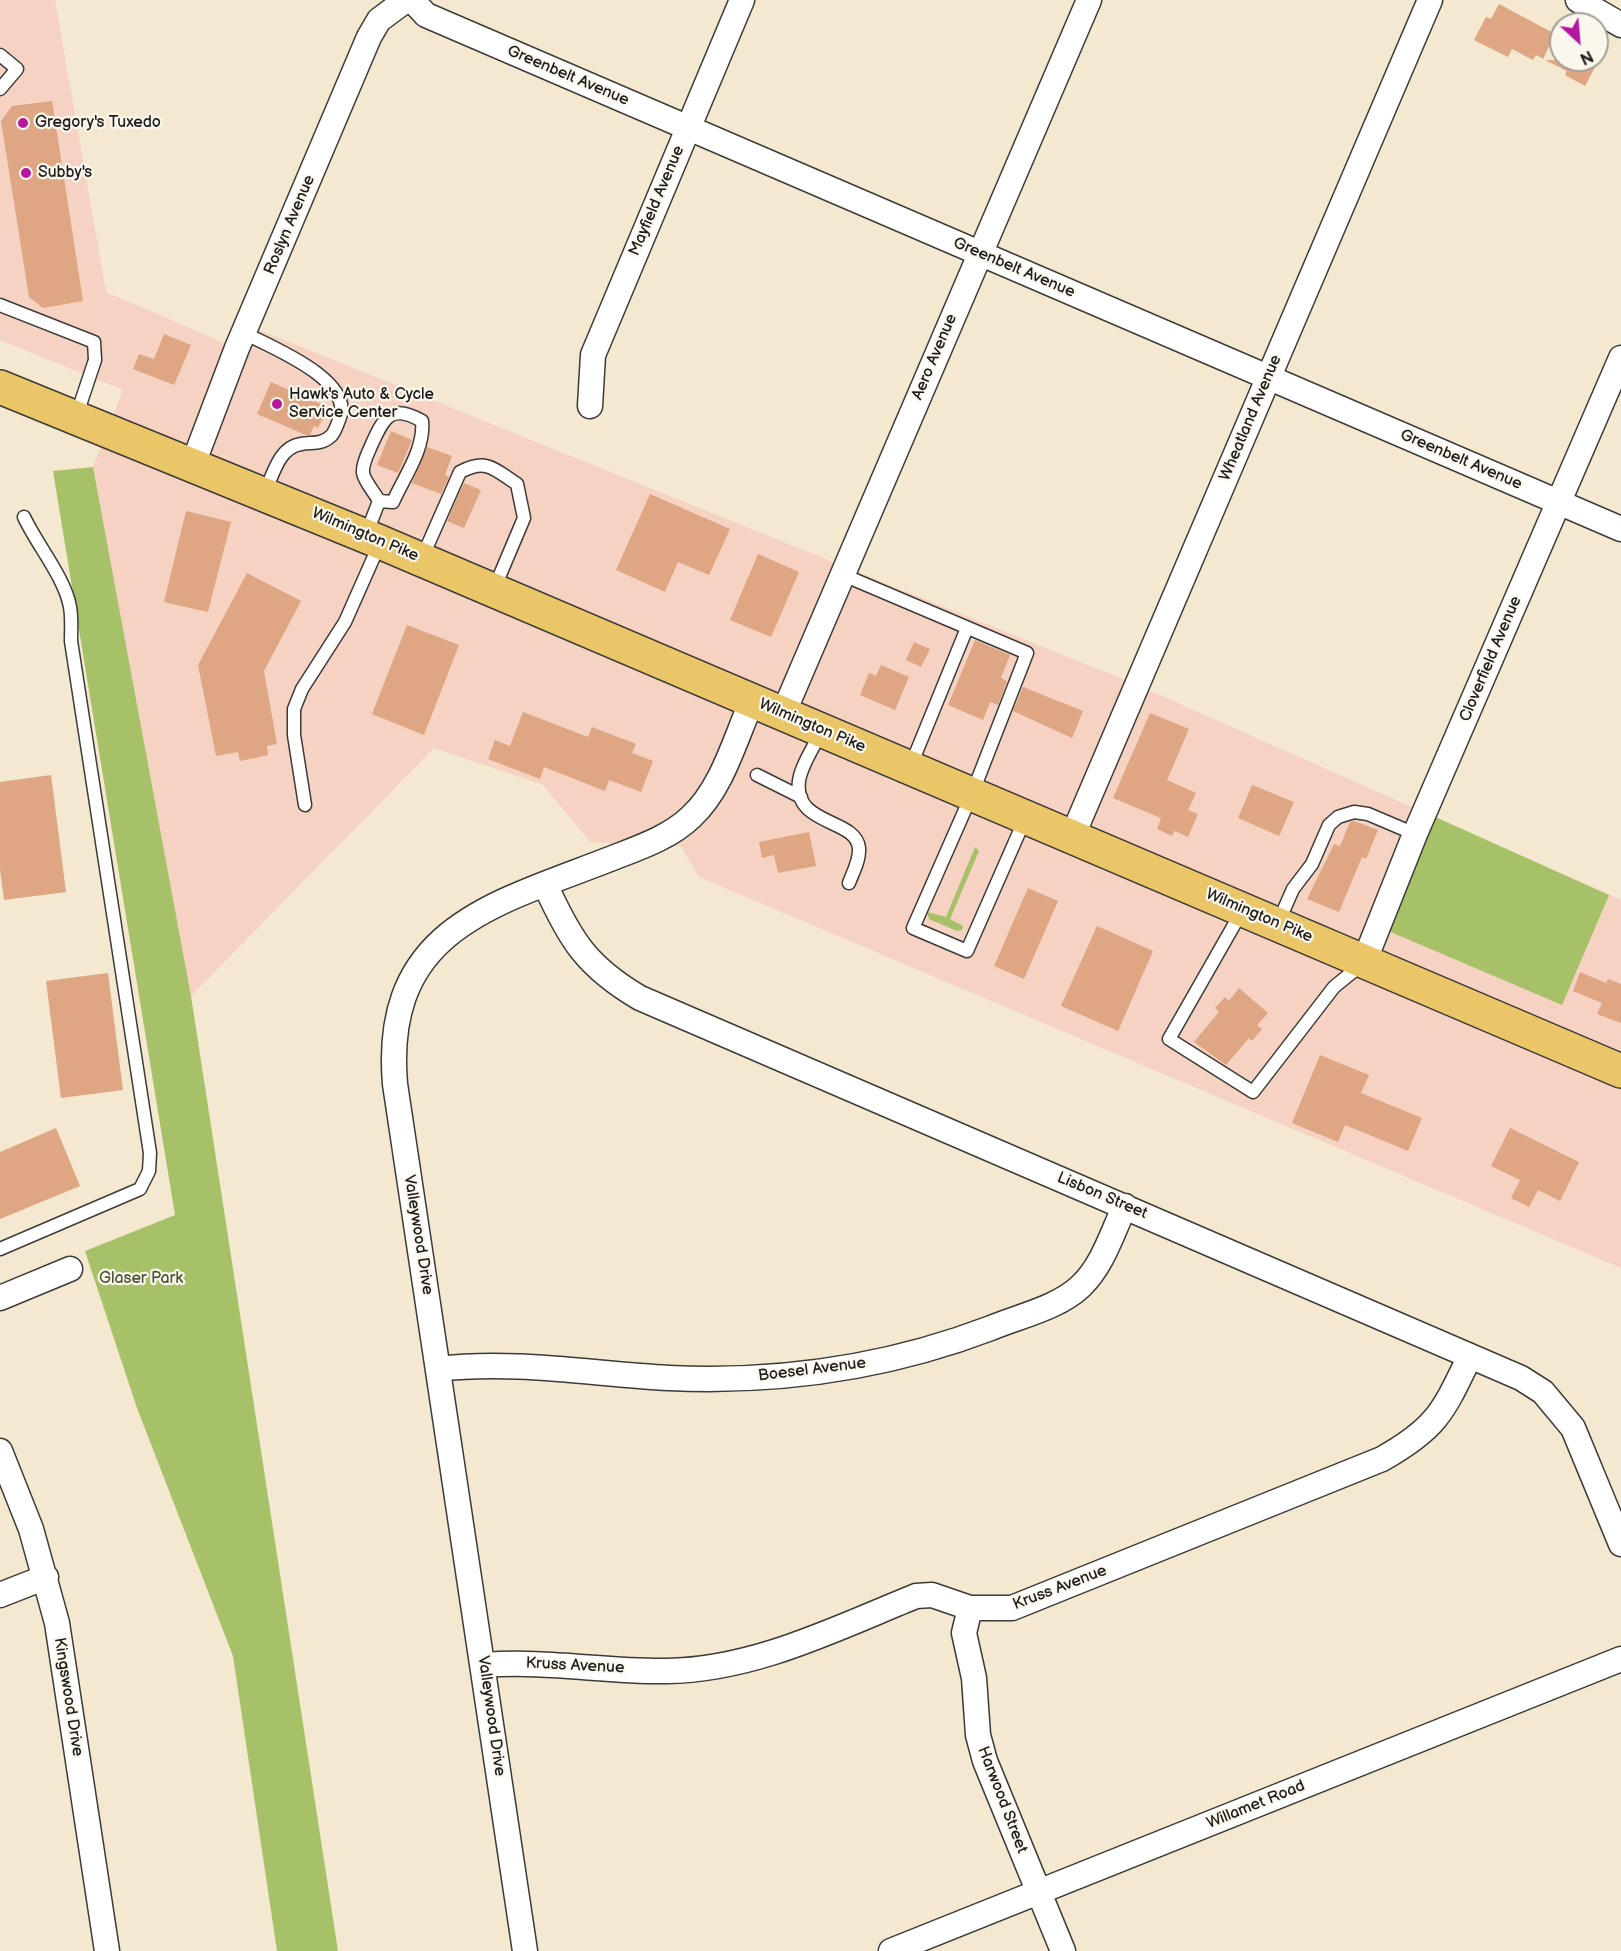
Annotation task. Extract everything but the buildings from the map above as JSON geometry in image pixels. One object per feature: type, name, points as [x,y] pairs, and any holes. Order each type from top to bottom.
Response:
[{"type":"main road","name":"Wilmington Pike","points":[[0,387],[422,559],[1621,1071]]},
{"type":"street","name":"Roslyn Avenue","points":[[193,464],[244,333],[369,37],[379,20],[406,0]]},
{"type":"street","name":"Greenbelt Avenue","points":[[412,0],[426,15],[1621,529]]},
{"type":"street","name":"Mayfield Avenue","points":[[590,406],[589,382],[592,355],[742,0]]},
{"type":"street","name":"Aero Avenue","points":[[783,714],[1089,0]]},
{"type":"street","name":"Wheatland Avenue","points":[[1072,837],[1430,0]]},
{"type":"street","points":[[1578,0],[1621,25]]},
{"type":"street","name":"Cloverfield Avenue","points":[[1364,962],[1415,834],[1621,358]]},
{"type":"street","name":"Valleywood Drive","points":[[525,1951],[484,1665],[395,1084],[392,1054],[394,1029],[402,998],[415,971],[430,950],[454,928],[482,911],[648,844],[692,817],[711,794],[752,700]]},
{"type":"street","name":"Lisbon Street","points":[[545,884],[562,922],[578,948],[594,966],[618,985],[640,998],[1521,1378],[1543,1392],[1560,1409],[1573,1428],[1621,1544]]},
{"type":"street","name":"Boesel Avenue","points":[[438,1369],[471,1365],[549,1368],[669,1378],[741,1379],[856,1366],[913,1353],[978,1333],[1062,1300],[1080,1287],[1093,1273],[1125,1206]]},
{"type":"street","points":[[0,1298],[70,1269]]},
{"type":"street","name":"Kruss Avenue","points":[[484,1665],[522,1662],[668,1671],[714,1666],[756,1657],[812,1638],[916,1596],[932,1595],[970,1608],[988,1610],[1012,1608],[1382,1459],[1415,1440],[1431,1425],[1447,1404],[1470,1356]]},
{"type":"street","name":"Kingswood Drive","points":[[0,1451],[31,1529],[46,1576],[57,1623],[107,1951]]},
{"type":"street","points":[[0,1595],[46,1576]]},
{"type":"street","name":"Harwood Street","points":[[970,1608],[964,1633],[976,1689],[978,1735],[984,1761],[1063,1951]]},
{"type":"street","name":"Willamet Road","points":[[891,1951],[1621,1659]]},
{"type":"lane","points":[[0,55],[17,69],[0,89]]},
{"type":"lane","points":[[0,305],[94,342],[95,360],[76,417]]},
{"type":"lane","points":[[244,333],[289,356],[329,383],[341,396],[343,411],[333,435],[318,444],[299,444],[282,453],[265,494]]},
{"type":"lane","points":[[305,805],[294,735],[294,709],[302,689],[345,622],[373,539],[380,501],[363,474],[364,462],[382,421],[391,415],[406,412],[422,421],[423,432],[393,502],[380,501]]},
{"type":"lane","points":[[422,559],[460,472],[472,466],[488,464],[517,484],[524,518],[493,590]]},
{"type":"lane","points":[[0,1249],[140,1189],[149,1171],[150,1153],[71,640],[70,606],[53,568],[37,545],[24,518]]},
{"type":"lane","points":[[842,574],[1027,653],[972,794],[913,927],[967,951],[1026,817]]},
{"type":"lane","points":[[910,767],[967,628]]},
{"type":"lane","points":[[822,730],[799,781],[801,797],[808,811],[853,836],[859,847],[857,861],[849,883]]},
{"type":"lane","points":[[758,776],[801,797]]},
{"type":"lane","points":[[1277,924],[1293,889],[1312,864],[1329,825],[1338,817],[1354,812],[1368,814],[1415,834]]},
{"type":"lane","points":[[1243,909],[1169,1039],[1252,1092],[1334,987],[1364,962]]},
{"type":"shaded area","points":[[0,0],[55,0],[106,292],[236,348],[247,325],[1137,685],[1621,900],[1621,1268],[699,877],[681,846],[590,842],[543,785],[434,748],[191,996],[93,467],[123,390],[0,340]]},
{"type":"green space","name":"Glaser Park","points":[[93,467],[191,996],[338,1951],[277,1951],[233,1656],[137,1408],[85,1251],[175,1215],[53,471]]},
{"type":"green space","points":[[1433,816],[1609,895],[1562,1005],[1386,930]]},
{"type":"green space","points":[[975,847],[979,851],[950,919],[963,926],[962,930],[957,931],[929,919],[927,912],[946,917]]},
{"type":"place","name":"Gregory's Tuxedo","points":[[23,123]]},
{"type":"place","name":"Subby's","points":[[26,173]]},
{"type":"place","name":"Hawk's Auto & Cycle Service Center","points":[[277,404]]}]
